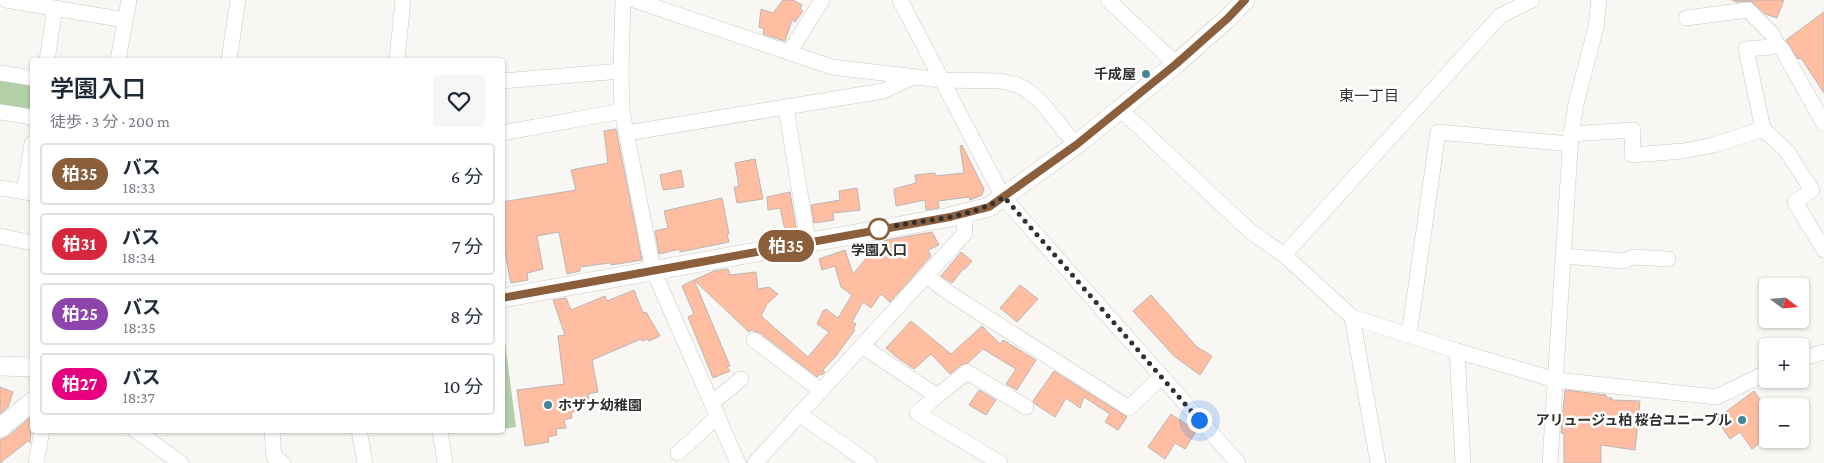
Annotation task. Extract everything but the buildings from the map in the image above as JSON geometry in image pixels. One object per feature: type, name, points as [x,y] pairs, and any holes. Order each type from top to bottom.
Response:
[{"type":"main road","points":[[505,297],[964,214],[989,207],[1076,145],[1121,110],[1228,18],[1245,0]]},
{"type":"main road","points":[[0,366],[30,366]]},
{"type":"main road","points":[[0,428],[30,404]]},
{"type":"street","points":[[6,0],[125,20]]},
{"type":"street","points":[[118,58],[129,0]]},
{"type":"street","points":[[229,58],[238,0]]},
{"type":"street","points":[[397,58],[403,0]]},
{"type":"street","points":[[623,0],[622,111],[652,270],[738,463]]},
{"type":"street","points":[[634,0],[832,67],[941,80],[1000,82],[1018,85],[1041,102],[1076,145]]},
{"type":"street","points":[[789,53],[822,0]]},
{"type":"street","points":[[900,0],[1004,197],[1238,463]]},
{"type":"street","points":[[1108,0],[1176,64]]},
{"type":"street","points":[[1284,255],[1500,16],[1532,0]]},
{"type":"street","points":[[1550,463],[1571,139],[1576,104],[1596,26],[1599,0]]},
{"type":"street","points":[[1686,18],[1750,5],[1773,35],[1774,42],[1772,47],[1746,49],[1763,129],[1786,150],[1812,190],[1795,202],[1824,250]]},
{"type":"street","points":[[47,58],[56,8]]},
{"type":"street","points":[[1774,42],[1782,49],[1824,124]]},
{"type":"street","points":[[505,81],[621,71]]},
{"type":"street","points":[[0,73],[30,78]]},
{"type":"street","points":[[627,133],[883,91],[913,77]]},
{"type":"street","points":[[786,108],[808,242]]},
{"type":"street","points":[[1121,110],[1250,230],[1284,255],[1352,317],[1556,380],[1717,397],[1759,376]]},
{"type":"street","points":[[505,132],[622,111]]},
{"type":"street","points":[[0,112],[30,117]]},
{"type":"street","points":[[1409,335],[1438,132],[1571,139],[1633,130],[1632,155],[1683,151],[1714,145],[1763,129]]},
{"type":"street","points":[[0,188],[28,192],[30,168]]},
{"type":"street","points":[[755,463],[965,234],[964,214]]},
{"type":"street","points":[[0,236],[30,243]]},
{"type":"street","points":[[1564,256],[1624,261],[1633,257],[1668,259]]},
{"type":"street","points":[[926,276],[952,295],[1128,408],[1161,377]]},
{"type":"street","points":[[1352,317],[1378,463]]},
{"type":"street","points":[[754,340],[820,391]]},
{"type":"street","points":[[862,346],[937,396]]},
{"type":"street","points":[[1457,350],[1462,463]]},
{"type":"street","points":[[1809,356],[1824,352]]},
{"type":"street","points":[[1000,463],[917,413],[967,372],[1026,407]]},
{"type":"street","points":[[678,452],[741,380]]},
{"type":"street","points":[[799,414],[869,463]]},
{"type":"street","points":[[36,463],[41,433]]},
{"type":"street","points":[[139,433],[182,463]]},
{"type":"street","points":[[272,433],[274,457],[282,463]]},
{"type":"street","points":[[360,433],[365,463]]},
{"type":"street","points":[[440,433],[445,463]]},
{"type":"green space","points":[[0,78],[30,83],[30,110],[0,106]]},
{"type":"green space","points":[[505,343],[516,427],[505,429]]},
{"type":"bus line","name":"柏35","points":[[505,297],[880,228],[950,217],[989,207],[1076,145],[1121,110],[1228,18],[1245,0]]},
{"type":"place","name":"千成屋","points":[[1146,74]]},
{"type":"place","name":"学園入口","points":[[879,229]]},
{"type":"place","name":"ホザナ幼稚園","points":[[548,405]]},
{"type":"place","name":"アリュージュ柏 桜台ユニーブル","points":[[1742,420]]},
{"type":"district","name":"東一丁目","points":[[1369,96]]},
{"type":"route","points":[[879,229],[950,217],[989,207],[1004,197],[1199,420]]}]
